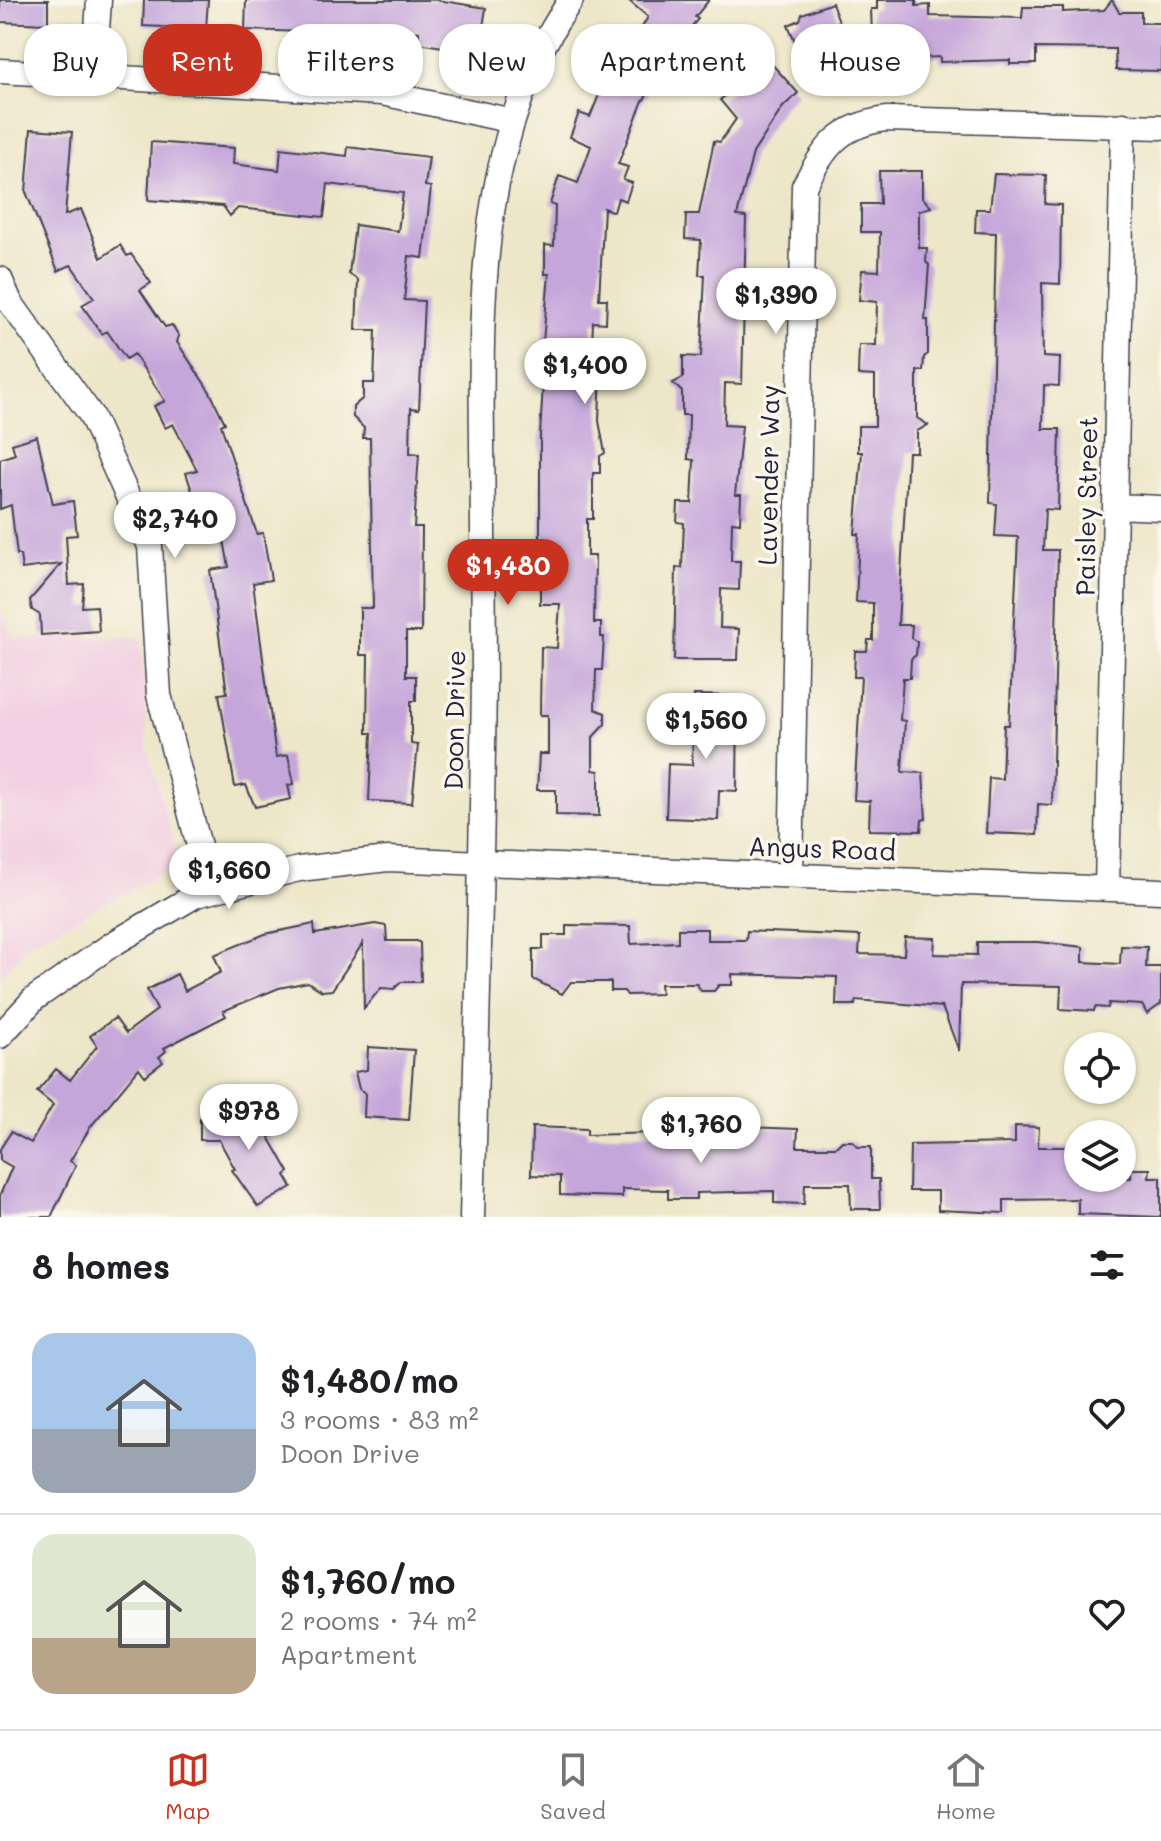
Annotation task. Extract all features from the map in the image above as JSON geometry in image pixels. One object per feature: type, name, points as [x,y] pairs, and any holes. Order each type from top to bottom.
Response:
[{"type":"street","points":[[97,24],[99,0]]},
{"type":"street","name":"Doon Drive","points":[[472,1217],[484,628],[481,327],[488,228],[513,121],[527,77],[571,0]]},
{"type":"street","points":[[0,71],[24,72]]},
{"type":"street","points":[[127,78],[382,93],[513,121]]},
{"type":"street","name":"Lavender Way","points":[[791,875],[804,186],[823,152],[856,123],[886,119],[1161,127]]},
{"type":"street","name":"Paisley Street","points":[[1107,889],[1123,125]]},
{"type":"street","points":[[0,279],[10,302],[91,415],[150,546],[159,695],[211,891]]},
{"type":"street","points":[[1115,506],[1161,508]]},
{"type":"street","name":"Angus Road","points":[[0,1036],[34,999],[111,945],[196,895],[299,869],[388,859],[1161,891]]},
{"type":"shaded area","points":[[0,609],[13,638],[142,637],[147,747],[180,864],[31,942],[0,977]]},
{"type":"building","points":[[0,0],[48,0],[48,24],[0,22]]},
{"type":"building","points":[[144,0],[208,0],[206,24],[143,24]]},
{"type":"building","points":[[246,0],[437,0],[486,8],[484,24],[439,24],[439,46],[423,44],[423,24],[278,24],[278,31],[262,31],[262,24],[245,24]]},
{"type":"building","points":[[628,0],[709,0],[695,17],[698,19],[694,24],[644,24],[648,17]]},
{"type":"building","points":[[877,0],[916,0],[916,6],[930,5],[930,16],[1022,18],[1023,7],[1063,7],[1063,12],[1104,10],[1112,0],[1119,12],[1141,12],[1141,23],[1161,23],[1161,71],[1116,70],[1115,49],[1036,48],[1036,64],[1010,64],[1010,60],[940,62],[940,57],[930,57],[930,24],[872,24],[871,9],[877,9]]},
{"type":"building","points":[[832,3],[840,24],[791,24],[791,32],[788,25],[800,20],[802,14]]},
{"type":"building","points":[[775,68],[791,85],[791,96],[795,96],[783,107],[753,153],[737,216],[746,217],[742,384],[725,383],[724,425],[742,426],[735,495],[741,495],[740,523],[732,522],[731,561],[740,561],[739,590],[721,589],[720,628],[739,629],[738,660],[674,660],[676,568],[682,568],[684,523],[677,522],[678,503],[692,503],[694,460],[688,459],[689,415],[682,415],[682,392],[673,383],[683,378],[683,356],[701,357],[705,275],[699,275],[701,240],[685,239],[686,214],[699,214],[714,141],[720,142],[736,119],[720,100],[725,96],[775,96]]},
{"type":"building","points":[[599,96],[646,96],[618,164],[628,167],[623,180],[632,183],[626,201],[618,198],[614,212],[604,208],[599,299],[607,299],[606,323],[593,322],[591,365],[601,366],[599,421],[605,453],[600,456],[600,473],[593,473],[593,519],[587,519],[587,556],[595,556],[594,623],[601,623],[601,637],[604,637],[602,670],[596,670],[595,709],[605,713],[605,724],[593,737],[593,770],[599,771],[599,816],[556,815],[556,790],[537,790],[539,754],[548,754],[548,715],[540,715],[541,647],[557,648],[560,604],[540,604],[540,435],[543,385],[551,385],[553,342],[543,342],[549,274],[545,274],[545,245],[554,246],[555,206],[550,204],[559,176],[578,183],[591,146],[570,137],[579,113],[590,117]]},
{"type":"building","points":[[31,129],[72,132],[65,215],[81,209],[101,258],[120,245],[127,256],[131,254],[151,283],[140,290],[165,327],[172,325],[179,336],[177,342],[210,392],[225,423],[221,425],[257,534],[263,533],[271,580],[253,583],[276,757],[288,755],[294,784],[288,785],[291,799],[255,807],[246,785],[235,787],[219,694],[227,693],[210,570],[229,567],[221,524],[208,528],[198,496],[194,497],[186,473],[197,470],[173,424],[165,428],[154,406],[165,401],[134,354],[126,359],[107,331],[102,334],[82,305],[94,298],[71,265],[58,271],[26,192]]},
{"type":"building","points":[[151,142],[234,148],[233,164],[279,170],[281,148],[347,156],[348,147],[429,157],[425,186],[431,187],[423,258],[409,256],[404,300],[424,301],[419,409],[411,408],[410,453],[419,454],[414,527],[422,527],[421,632],[406,632],[406,676],[416,676],[416,701],[411,701],[411,744],[418,745],[412,803],[369,801],[372,733],[367,733],[368,655],[360,655],[360,608],[373,608],[370,438],[363,438],[364,428],[353,417],[353,407],[363,398],[363,383],[374,383],[376,330],[356,330],[358,280],[349,274],[355,225],[398,231],[403,193],[328,184],[324,217],[238,208],[230,216],[223,206],[148,200]]},
{"type":"building","points":[[879,171],[922,171],[922,197],[931,207],[919,211],[919,248],[927,248],[926,262],[929,265],[925,320],[928,320],[928,354],[924,357],[923,371],[917,371],[917,418],[928,425],[917,431],[917,452],[908,452],[898,625],[912,625],[911,638],[917,642],[916,655],[911,659],[910,678],[903,678],[900,720],[905,721],[902,772],[923,773],[926,819],[922,820],[921,831],[869,830],[870,801],[854,800],[861,677],[854,677],[855,651],[867,651],[868,640],[873,640],[873,603],[856,602],[859,534],[855,534],[862,452],[858,452],[858,426],[875,426],[875,376],[858,375],[859,345],[876,345],[877,302],[859,300],[862,270],[879,271],[880,232],[861,232],[861,204],[880,204]]},
{"type":"building","points":[[994,174],[1046,175],[1045,204],[1061,205],[1060,284],[1042,283],[1043,357],[1060,358],[1059,386],[1044,385],[1043,429],[1060,429],[1058,510],[1045,509],[1043,550],[1058,550],[1052,805],[1038,804],[1037,835],[986,833],[989,778],[1002,779],[1004,725],[1009,725],[1018,537],[995,536],[997,504],[990,503],[996,233],[975,232],[976,209],[990,209]]},
{"type":"building","points":[[37,436],[53,504],[73,501],[77,535],[66,536],[69,585],[84,584],[82,607],[97,606],[99,631],[41,635],[40,615],[32,610],[30,600],[61,564],[22,569],[20,555],[17,555],[11,505],[0,509],[0,459],[15,454],[12,444]]},
{"type":"building","points":[[694,695],[738,696],[737,791],[719,790],[718,820],[666,818],[668,764],[692,765]]},
{"type":"building","points":[[314,924],[315,934],[375,924],[386,926],[387,941],[417,941],[420,943],[421,982],[401,982],[394,989],[381,988],[364,1008],[363,943],[332,990],[322,991],[308,982],[279,988],[223,1011],[226,1016],[164,1048],[166,1051],[159,1057],[163,1062],[145,1076],[139,1068],[91,1126],[70,1161],[76,1165],[51,1217],[0,1217],[0,1195],[12,1167],[0,1160],[0,1149],[11,1132],[31,1143],[53,1105],[37,1092],[56,1069],[70,1080],[97,1046],[90,1036],[115,1018],[126,1033],[157,1010],[147,990],[177,974],[185,991],[221,972],[214,955],[265,934]]},
{"type":"building","points":[[566,925],[630,926],[631,944],[678,942],[678,929],[707,929],[707,940],[746,940],[747,931],[860,936],[859,954],[904,955],[905,937],[935,938],[934,954],[977,955],[977,942],[1039,942],[1083,947],[1083,962],[1120,964],[1121,946],[1147,947],[1146,967],[1161,967],[1161,1004],[1147,1014],[1142,1005],[1109,1003],[1108,1008],[1095,1007],[1094,1011],[1060,1009],[1061,986],[961,984],[959,1051],[942,1007],[856,1000],[855,1005],[836,1005],[837,977],[732,974],[732,985],[719,985],[714,991],[701,991],[697,984],[660,984],[661,994],[627,995],[624,991],[611,991],[611,982],[571,982],[562,994],[533,979],[533,949],[543,949],[543,935],[566,935]]},
{"type":"building","points":[[368,1047],[414,1050],[409,1120],[364,1117],[365,1093],[359,1089],[355,1072],[367,1070]]},
{"type":"building","points":[[233,1105],[260,1106],[260,1121],[289,1172],[285,1175],[292,1187],[258,1207],[232,1170],[235,1169],[219,1140],[200,1140],[200,1118],[232,1119]]},
{"type":"building","points":[[1015,1126],[1039,1127],[1038,1147],[1064,1147],[1064,1192],[1136,1192],[1136,1169],[1150,1169],[1149,1177],[1161,1177],[1161,1217],[1078,1214],[1078,1199],[1004,1200],[1004,1213],[938,1210],[938,1191],[909,1191],[910,1145],[1015,1143]]},
{"type":"building","points":[[532,1127],[587,1129],[587,1135],[692,1132],[692,1140],[743,1140],[743,1127],[798,1129],[797,1147],[836,1147],[842,1141],[852,1141],[858,1147],[871,1147],[871,1179],[879,1179],[880,1209],[851,1209],[850,1184],[805,1184],[804,1204],[774,1203],[774,1191],[696,1193],[696,1199],[668,1199],[668,1190],[622,1189],[622,1197],[560,1195],[560,1176],[531,1175]]}]
